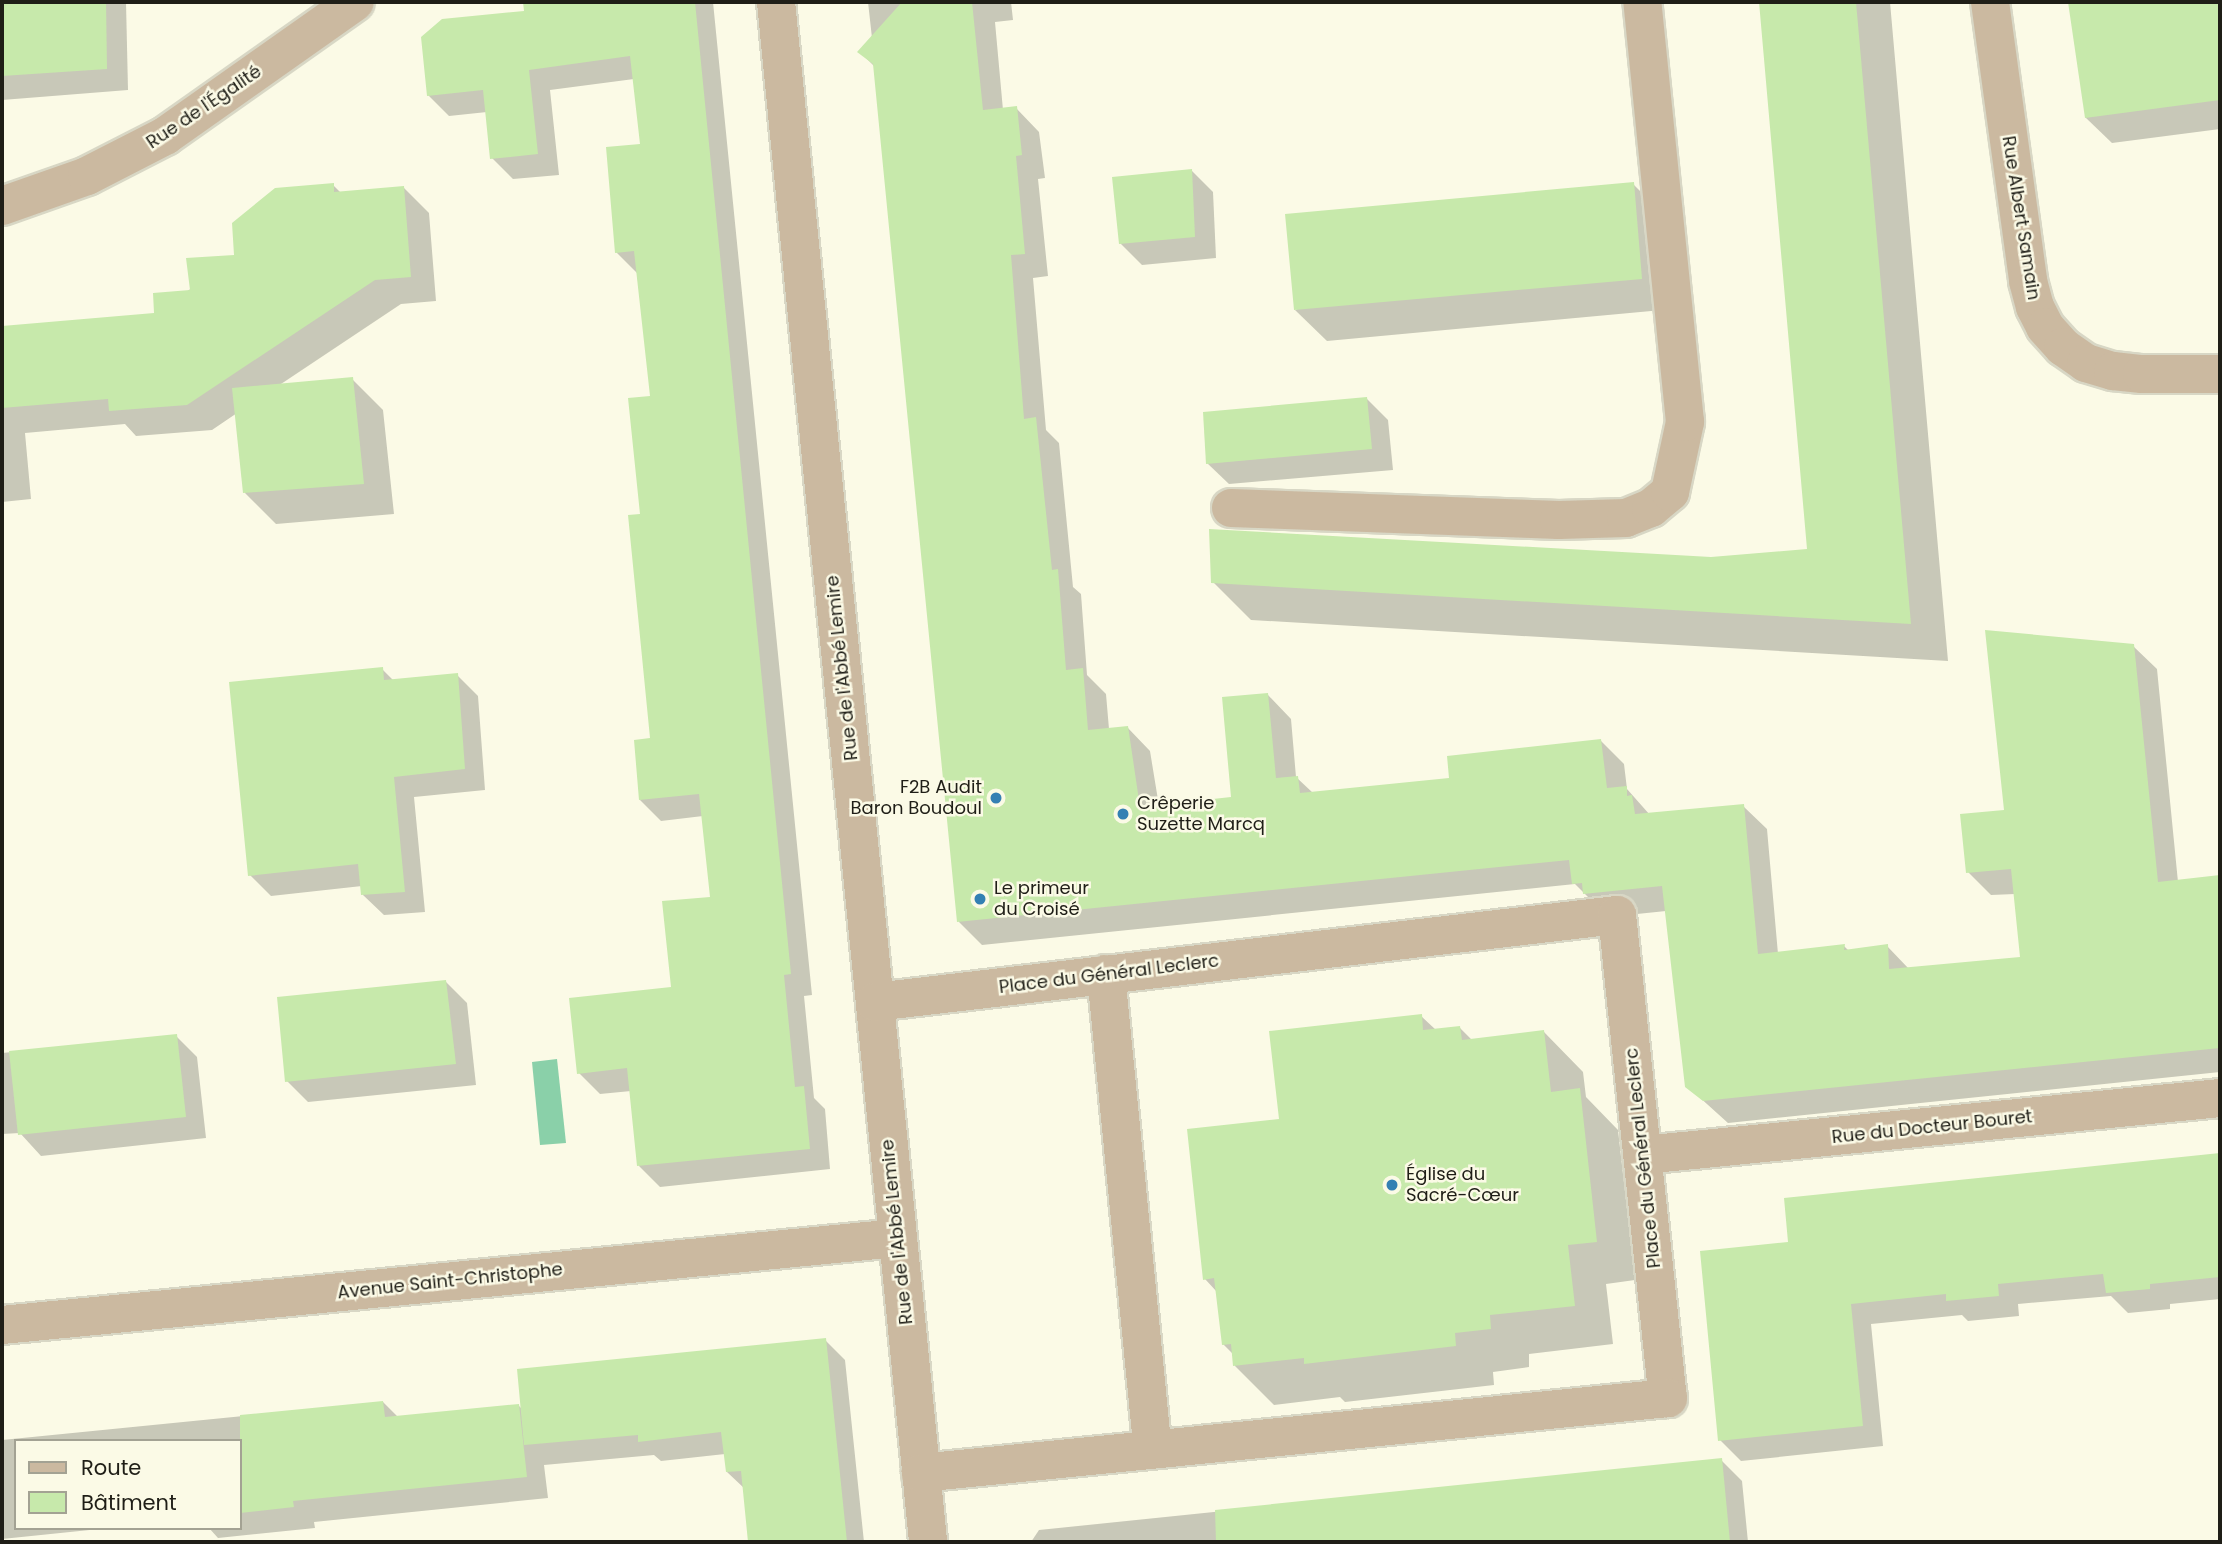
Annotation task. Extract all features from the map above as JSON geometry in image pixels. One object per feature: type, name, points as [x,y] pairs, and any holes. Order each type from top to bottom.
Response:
[{"type":"street","name":"Rue de l'Égalité","points":[[2,206],[87,176],[165,136],[355,2]]},
{"type":"street","name":"Rue de l'Abbé Lemire","points":[[776,2],[928,1542]]},
{"type":"street","points":[[1231,508],[1559,520],[1626,518],[1651,508],[1670,492],[1685,422],[1642,2]]},
{"type":"street","name":"Rue Albert Samain","points":[[1990,2],[2028,281],[2035,307],[2045,327],[2063,347],[2086,363],[2113,371],[2142,374],[2220,374]]},
{"type":"street","name":"Place du Général Leclerc","points":[[875,1002],[1617,915],[1668,1398],[921,1473]]},
{"type":"street","points":[[1106,974],[1153,1450]]},
{"type":"street","name":"Rue du Docteur Bouret","points":[[1643,1155],[2220,1098]]},
{"type":"street","name":"Avenue Saint-Christophe","points":[[2,1325],[898,1238]]},
{"type":"shaded area","points":[[557,1059],[566,1143],[540,1145],[532,1062]]},
{"type":"building","points":[[2,2],[106,2],[107,69],[2,76]]},
{"type":"building","points":[[523,2],[695,2],[791,974],[784,975],[795,1087],[804,1086],[810,1149],[637,1166],[627,1068],[577,1074],[569,998],[671,987],[662,901],[710,897],[699,794],[639,800],[634,740],[650,738],[628,515],[640,514],[628,398],[650,396],[634,251],[615,253],[606,147],[640,144],[630,56],[529,70],[538,154],[490,159],[483,90],[427,96],[421,37],[442,19],[524,11]]},
{"type":"building","points":[[902,2],[972,2],[983,110],[1017,106],[1022,155],[1016,156],[1025,254],[1011,255],[1024,419],[1036,417],[1052,570],[1058,569],[1066,670],[1083,668],[1088,730],[1128,726],[1140,807],[1231,797],[1222,697],[1268,693],[1276,778],[1298,776],[1300,793],[1449,778],[1447,756],[1601,739],[1607,788],[1627,786],[1627,796],[1632,795],[1635,814],[1744,804],[1758,954],[1845,944],[1844,950],[1888,944],[1889,969],[2020,957],[2011,869],[1966,873],[1960,814],[2004,810],[1985,630],[2134,644],[2158,882],[2220,875],[2220,1048],[1703,1101],[1685,1087],[1662,886],[1583,894],[1582,883],[1572,884],[1569,860],[957,922],[873,64],[857,52]]},
{"type":"building","points":[[1759,2],[1856,2],[1911,624],[1211,583],[1209,529],[1711,557],[1807,549]]},
{"type":"building","points":[[2068,2],[2220,2],[2220,100],[2085,118]]},
{"type":"building","points":[[1192,169],[1195,237],[1119,244],[1112,177]]},
{"type":"building","points":[[1634,182],[1642,279],[1294,310],[1285,214]]},
{"type":"building","points":[[334,183],[334,192],[404,186],[411,277],[375,280],[187,405],[109,411],[108,399],[2,408],[2,326],[154,313],[153,293],[190,290],[186,258],[234,255],[232,223],[275,188]]},
{"type":"building","points":[[353,377],[364,484],[243,493],[232,388]]},
{"type":"building","points":[[1367,397],[1372,449],[1206,464],[1203,412]]},
{"type":"building","points":[[383,667],[384,680],[458,673],[465,769],[394,777],[405,892],[361,895],[358,864],[248,876],[229,682]]},
{"type":"building","points":[[446,980],[456,1064],[285,1082],[277,997]]},
{"type":"building","name":"Église du Sacré-Cœur","points":[[1422,1014],[1423,1030],[1460,1026],[1462,1040],[1544,1030],[1551,1092],[1580,1088],[1597,1242],[1568,1245],[1575,1306],[1490,1315],[1491,1329],[1455,1333],[1456,1346],[1304,1364],[1304,1358],[1233,1366],[1231,1344],[1222,1345],[1214,1278],[1203,1280],[1187,1129],[1279,1119],[1269,1031]]},
{"type":"building","points":[[177,1034],[186,1117],[18,1135],[9,1051]]},
{"type":"building","points":[[2220,1153],[2220,1277],[2150,1284],[2150,1289],[2106,1293],[2103,1274],[1998,1284],[1999,1296],[1946,1301],[1946,1294],[1851,1304],[1863,1426],[1718,1441],[1700,1251],[1788,1242],[1784,1198]]},
{"type":"building","points":[[826,1338],[847,1542],[748,1542],[741,1471],[726,1472],[721,1432],[638,1442],[638,1435],[524,1445],[517,1369]]},
{"type":"building","points":[[383,1401],[385,1417],[519,1404],[527,1477],[293,1501],[294,1507],[242,1513],[240,1415]]},
{"type":"building","points":[[1722,1458],[1730,1542],[1216,1542],[1215,1510]]},
{"type":"place","name":"F2B Audit Baron Boudoul","points":[[996,798]]},
{"type":"place","name":"Crêperie Suzette Marcq","points":[[1123,814]]},
{"type":"place","name":"Le primeur du Croisé","points":[[980,899]]},
{"type":"place","name":"Église du Sacré-Cœur","points":[[1392,1185]]}]
